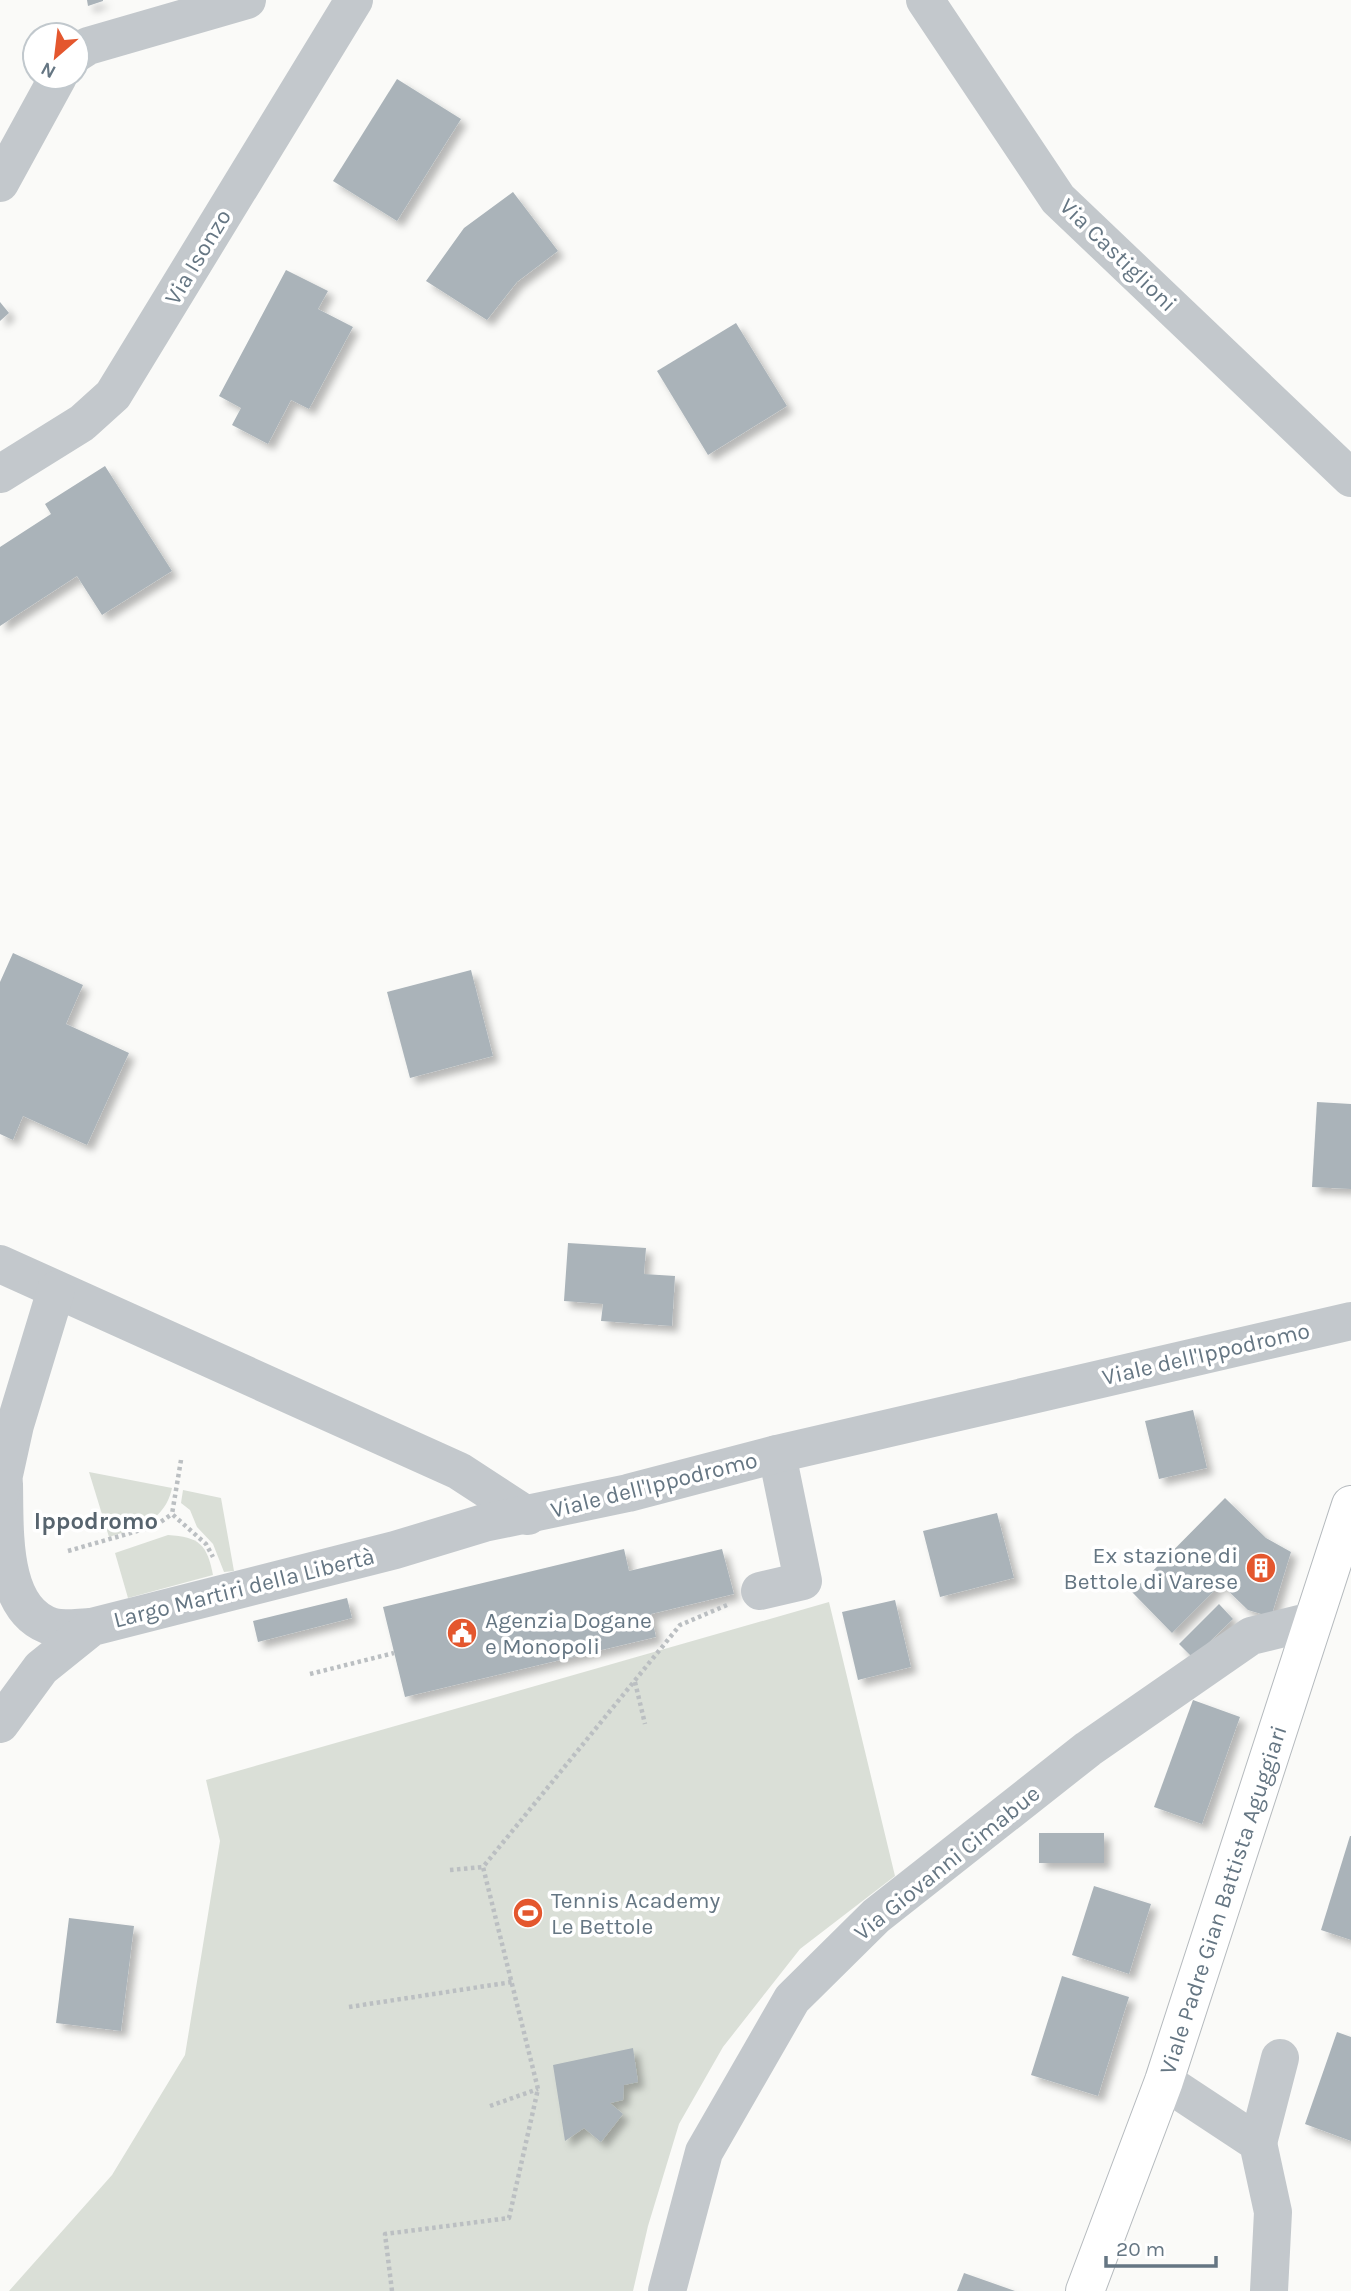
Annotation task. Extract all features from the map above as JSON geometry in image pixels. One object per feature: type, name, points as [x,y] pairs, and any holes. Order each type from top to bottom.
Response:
[{"type":"main road","name":"Viale Padre Gian Battista Aguggiari","points":[[1084,2291],[1164,2081],[1351,1505]]},
{"type":"street","points":[[91,45],[247,0]]},
{"type":"street","name":"Via Isonzo","points":[[0,474],[82,423],[113,395],[354,0]]},
{"type":"street","name":"Via Castiglioni","points":[[925,0],[1058,199],[1351,478]]},
{"type":"street","points":[[0,183],[50,91]]},
{"type":"street","name":"Viale dell'Ippodromo","points":[[0,1264],[458,1471],[527,1516],[777,1454],[1351,1321]]},
{"type":"street","points":[[56,1290],[15,1425],[2,1488],[5,1572],[14,1597],[31,1618],[54,1627],[92,1627]]},
{"type":"street","points":[[760,1591],[803,1581],[777,1454]]},
{"type":"street","name":"Largo Martiri della Libertà","points":[[0,1724],[41,1668],[92,1627],[396,1550],[484,1523],[527,1516]]},
{"type":"street","name":"Via Giovanni Cimabue","points":[[667,2291],[704,2152],[792,1999],[876,1916],[1088,1749],[1251,1636],[1312,1621]]},
{"type":"street","points":[[1269,2291],[1273,2212],[1258,2143],[1280,2058]]},
{"type":"street","points":[[1164,2081],[1258,2143]]},
{"type":"path","points":[[68,1551],[146,1530],[172,1514],[181,1460]]},
{"type":"path","points":[[172,1514],[206,1544],[214,1562]]},
{"type":"path","points":[[450,1870],[483,1867],[680,1625],[760,1591]]},
{"type":"path","points":[[310,1674],[394,1653]]},
{"type":"path","points":[[635,1681],[645,1724]]},
{"type":"path","points":[[392,2291],[385,2234],[509,2218],[538,2088],[483,1867]]},
{"type":"path","points":[[349,2007],[512,1982]]},
{"type":"path","points":[[490,2106],[538,2088]]},
{"type":"shaded area","points":[[89,1472],[172,1488],[157,1516],[140,1526],[109,1537]]},
{"type":"shaded area","points":[[183,1490],[221,1498],[234,1571],[224,1572],[213,1544],[197,1527],[190,1510],[181,1503]]},
{"type":"shaded area","points":[[168,1535],[187,1538],[200,1544],[208,1556],[213,1575],[128,1598],[115,1553]]},
{"type":"shaded area","name":"Tennis Academy Le Bettole","points":[[829,1602],[895,1876],[800,1949],[723,2047],[679,2124],[648,2226],[633,2291],[9,2291],[112,2175],[185,2055],[220,1841],[206,1780]]},
{"type":"building","points":[[87,0],[103,0],[103,1],[88,6]]},
{"type":"building","points":[[397,79],[461,119],[397,221],[333,181]]},
{"type":"building","points":[[513,192],[558,251],[517,282],[487,320],[426,281],[464,228]]},
{"type":"building","points":[[286,270],[328,291],[318,309],[353,327],[309,409],[291,400],[268,444],[232,425],[241,408],[219,396]]},
{"type":"building","points":[[0,302],[9,313],[0,321]]},
{"type":"building","points":[[736,323],[787,406],[708,455],[657,371]]},
{"type":"building","points":[[105,466],[172,571],[102,615],[77,576],[0,626],[0,547],[51,514],[45,504]]},
{"type":"building","points":[[13,953],[83,985],[66,1024],[129,1053],[87,1145],[23,1116],[13,1140],[0,1134],[0,982]]},
{"type":"building","points":[[471,970],[493,1056],[410,1078],[387,992]]},
{"type":"building","points":[[1317,1102],[1351,1104],[1351,1189],[1312,1187]]},
{"type":"building","points":[[568,1243],[646,1248],[644,1274],[675,1276],[672,1326],[601,1321],[603,1304],[564,1301]]},
{"type":"building","points":[[1193,1410],[1207,1468],[1159,1479],[1145,1421]]},
{"type":"building","points":[[1225,1498],[1266,1538],[1291,1552],[1271,1617],[1248,1610],[1221,1584],[1172,1633],[1132,1592]]},
{"type":"building","points":[[997,1513],[1014,1578],[940,1597],[923,1531]]},
{"type":"building","points":[[624,1549],[629,1571],[722,1549],[734,1594],[651,1614],[656,1637],[405,1697],[383,1607]]},
{"type":"building","points":[[347,1598],[352,1618],[258,1642],[253,1621]]},
{"type":"building","points":[[895,1600],[911,1667],[858,1680],[842,1612]]},
{"type":"building","points":[[1219,1604],[1233,1619],[1193,1658],[1179,1644]]},
{"type":"building","points":[[1193,1700],[1240,1717],[1202,1824],[1154,1807]]},
{"type":"building","points":[[1039,1833],[1104,1833],[1104,1863],[1039,1863]]},
{"type":"building","points":[[1351,1836],[1351,1940],[1321,1930]]},
{"type":"building","points":[[1094,1886],[1151,1904],[1129,1974],[1072,1955]]},
{"type":"building","points":[[69,1918],[134,1926],[121,2031],[56,2023]]},
{"type":"building","points":[[1062,1976],[1129,1997],[1098,2096],[1031,2075]]},
{"type":"building","points":[[1337,2032],[1351,2037],[1351,2141],[1305,2124]]},
{"type":"building","points":[[633,2048],[638,2082],[624,2085],[623,2100],[610,2103],[623,2114],[601,2142],[584,2128],[565,2141],[553,2065]]},
{"type":"building","points":[[964,2273],[1015,2291],[957,2291]]},
{"type":"place","name":"Ex stazione di Bettole di Varese","points":[[1261,1568]]},
{"type":"place","name":"Agenzia Dogane e Monopoli","points":[[462,1633]]},
{"type":"place","name":"Tennis Academy Le Bettole","points":[[528,1913]]},
{"type":"district","name":"Ippodromo","points":[[96,1521]]}]
